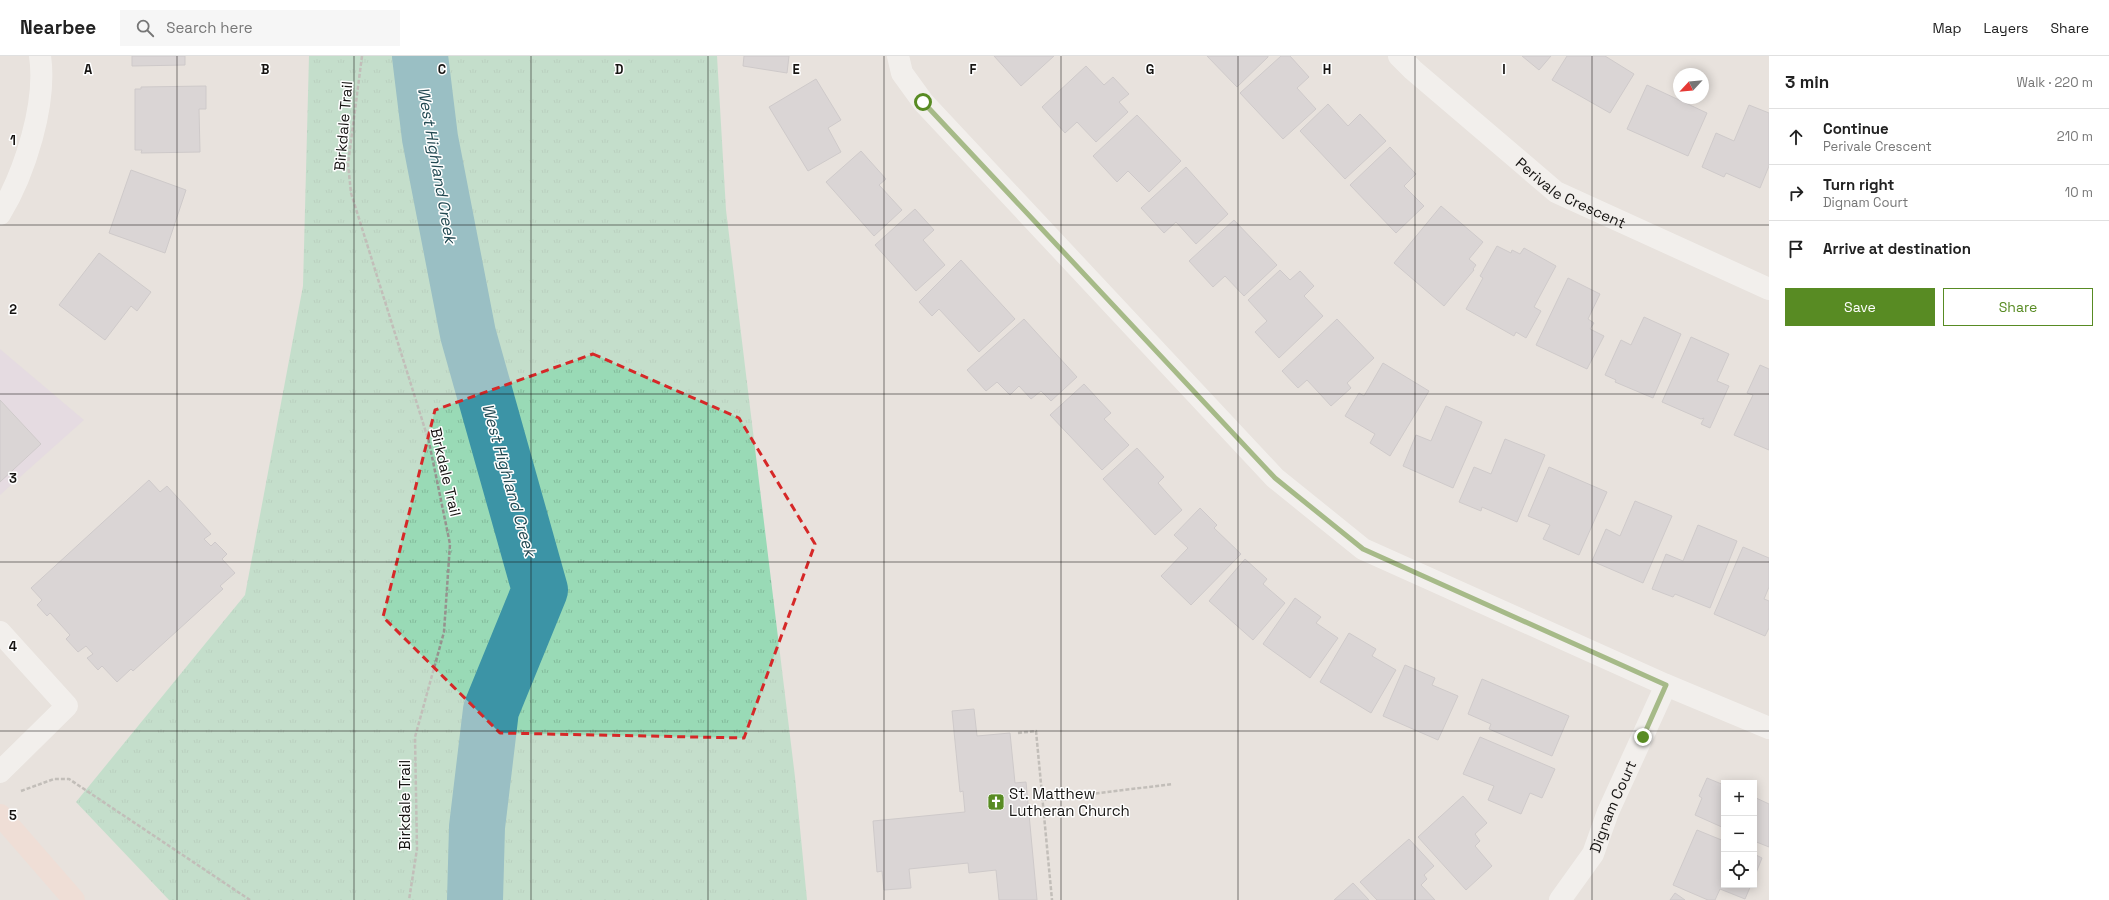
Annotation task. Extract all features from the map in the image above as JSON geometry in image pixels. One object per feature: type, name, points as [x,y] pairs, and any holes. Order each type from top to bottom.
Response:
[{"type":"main road","points":[[0,815],[65,897]]},
{"type":"street","points":[[0,214],[12,194],[34,134],[43,72],[40,56]]},
{"type":"street","points":[[898,56],[902,73],[923,102],[1275,478],[1363,549],[1666,685],[1769,728]]},
{"type":"street","name":"Perivale Crescent","points":[[1399,56],[1413,70],[1556,192],[1769,289]]},
{"type":"street","points":[[0,632],[67,706],[0,772]]},
{"type":"street","name":"Dignam Court","points":[[1560,900],[1593,854],[1608,812],[1666,685]]},
{"type":"path","name":"Birkdale Trail","points":[[362,56],[348,164],[351,193],[429,442],[450,544],[444,632],[415,737],[417,850],[409,900]]},
{"type":"path","points":[[1018,733],[1036,731],[1052,900]]},
{"type":"path","points":[[14,793],[54,780],[69,779],[250,900]]},
{"type":"path","points":[[1042,800],[1172,784]]},
{"type":"highlighted area","points":[[593,354],[739,418],[815,544],[744,738],[500,733],[383,617],[435,410]]},
{"type":"shaded area","points":[[0,349],[84,420],[0,495]]},
{"type":"green space","points":[[309,56],[717,56],[726,210],[795,777],[807,900],[169,900],[76,802],[245,595],[303,286]]},
{"type":"building","points":[[132,56],[185,56],[185,65],[132,66]]},
{"type":"building","points":[[744,56],[789,56],[787,73],[743,66]]},
{"type":"building","points":[[994,56],[1054,56],[1021,86]]},
{"type":"building","points":[[1207,56],[1268,56],[1268,57],[1237,87]]},
{"type":"building","points":[[1281,56],[1290,56],[1309,77],[1297,88],[1316,109],[1283,139],[1240,93]]},
{"type":"building","points":[[1522,56],[1551,56],[1539,70]]},
{"type":"building","points":[[1567,56],[1605,56],[1634,74],[1610,113],[1552,80]]},
{"type":"building","points":[[1086,66],[1104,85],[1113,77],[1129,94],[1119,102],[1128,112],[1096,142],[1077,122],[1065,133],[1042,107]]},
{"type":"building","points":[[816,79],[841,120],[828,128],[841,152],[808,171],[769,107]]},
{"type":"building","points":[[1647,85],[1673,97],[1673,104],[1688,104],[1707,113],[1688,156],[1627,129]]},
{"type":"building","points":[[206,86],[206,109],[199,109],[200,152],[141,153],[142,150],[135,150],[135,89],[141,89],[141,87]]},
{"type":"building","points":[[1328,104],[1348,126],[1360,114],[1386,141],[1345,179],[1300,131]]},
{"type":"building","points":[[1749,105],[1769,113],[1769,166],[1760,188],[1726,173],[1724,177],[1702,167],[1716,133],[1734,141]]},
{"type":"building","points":[[1137,115],[1181,161],[1149,192],[1128,171],[1117,182],[1093,156]]},
{"type":"building","points":[[1390,147],[1416,174],[1404,186],[1424,206],[1396,233],[1350,185]]},
{"type":"building","points":[[861,151],[886,179],[879,185],[902,210],[874,236],[826,182]]},
{"type":"building","points":[[1186,167],[1228,214],[1196,244],[1176,222],[1164,233],[1141,208]]},
{"type":"building","points":[[131,170],[186,190],[165,253],[109,233]]},
{"type":"building","points":[[1441,206],[1483,242],[1469,259],[1476,265],[1473,269],[1474,270],[1444,306],[1394,263]]},
{"type":"building","points":[[915,209],[934,230],[923,240],[945,265],[916,291],[875,245]]},
{"type":"building","points":[[1234,220],[1277,265],[1244,296],[1225,276],[1213,287],[1189,261]]},
{"type":"building","points":[[1497,246],[1511,253],[1512,250],[1520,254],[1524,248],[1556,266],[1534,307],[1541,311],[1526,338],[1516,332],[1514,336],[1466,309],[1483,278],[1480,276]]},
{"type":"building","points":[[99,253],[151,292],[137,311],[131,306],[105,340],[59,305]]},
{"type":"building","points":[[961,260],[1015,319],[979,352],[939,309],[932,316],[919,302]]},
{"type":"building","points":[[1280,270],[1290,280],[1300,271],[1314,286],[1304,296],[1323,316],[1279,358],[1255,332],[1267,321],[1248,300]]},
{"type":"building","points":[[1568,278],[1600,294],[1588,319],[1594,323],[1590,329],[1604,336],[1587,369],[1536,345]]},
{"type":"building","points":[[1644,317],[1681,334],[1653,398],[1615,382],[1616,380],[1605,375],[1621,340],[1631,345]]},
{"type":"building","points":[[1024,319],[1077,377],[1051,401],[1041,391],[1031,399],[1019,386],[1010,395],[997,382],[986,391],[967,370]]},
{"type":"building","points":[[1337,319],[1374,358],[1347,383],[1351,388],[1331,406],[1307,380],[1298,388],[1282,371]]},
{"type":"building","points":[[1691,337],[1729,354],[1717,381],[1729,386],[1710,428],[1701,424],[1704,418],[1701,419],[1662,402]]},
{"type":"building","points":[[1383,363],[1429,391],[1390,456],[1370,443],[1375,434],[1345,416],[1359,393],[1364,396]]},
{"type":"building","points":[[1760,365],[1769,369],[1769,450],[1734,435],[1753,395],[1747,393]]},
{"type":"building","points":[[1084,384],[1111,413],[1104,419],[1129,445],[1102,470],[1050,415]]},
{"type":"building","points":[[0,400],[41,444],[0,482]]},
{"type":"building","points":[[1446,406],[1482,422],[1453,488],[1403,466],[1416,435],[1431,441]]},
{"type":"building","points":[[1505,439],[1545,455],[1517,522],[1482,507],[1481,511],[1459,502],[1474,467],[1491,474]]},
{"type":"building","points":[[1137,448],[1164,477],[1158,483],[1182,510],[1155,535],[1103,479]]},
{"type":"building","points":[[1549,467],[1607,492],[1579,555],[1543,539],[1550,525],[1528,516]]},
{"type":"building","points":[[149,480],[160,492],[167,486],[211,534],[204,539],[211,546],[215,542],[227,554],[222,559],[235,573],[220,586],[223,589],[133,671],[131,669],[117,682],[102,666],[98,670],[87,658],[93,654],[86,646],[78,652],[66,639],[70,635],[50,613],[47,616],[37,605],[42,600],[31,588]]},
{"type":"building","points":[[1635,501],[1672,516],[1643,583],[1592,561],[1606,529],[1620,536]]},
{"type":"building","points":[[1200,508],[1217,525],[1214,528],[1241,554],[1191,605],[1161,576],[1188,548],[1174,535]]},
{"type":"building","points":[[1698,525],[1737,541],[1710,608],[1675,594],[1673,597],[1652,589],[1666,554],[1683,561]]},
{"type":"building","points":[[1743,547],[1769,558],[1769,587],[1764,599],[1769,601],[1769,628],[1765,636],[1714,614]]},
{"type":"building","points":[[1245,559],[1267,579],[1263,584],[1285,603],[1253,640],[1209,601]]},
{"type":"building","points":[[1295,598],[1321,617],[1316,623],[1338,638],[1310,678],[1263,644]]},
{"type":"building","points":[[1349,633],[1376,649],[1372,656],[1396,670],[1371,713],[1320,682]]},
{"type":"building","points":[[1405,665],[1435,678],[1432,685],[1458,696],[1438,740],[1383,716]]},
{"type":"building","points":[[1482,679],[1569,716],[1552,756],[1489,729],[1491,724],[1468,714]]},
{"type":"building","name":"St. Matthew Lutheran Church","points":[[974,709],[977,736],[1010,733],[1015,783],[1026,782],[1037,900],[999,900],[996,870],[969,873],[968,863],[909,869],[911,888],[884,890],[882,871],[877,872],[873,821],[965,812],[963,791],[960,792],[952,711]]},
{"type":"building","points":[[1480,737],[1555,769],[1542,798],[1530,793],[1521,814],[1488,800],[1494,786],[1463,774]]},
{"type":"building","points":[[1707,778],[1721,784],[1721,827],[1695,815],[1702,798],[1699,796]]},
{"type":"building","points":[[1463,796],[1487,823],[1475,834],[1480,841],[1475,846],[1492,866],[1466,890],[1418,837]]},
{"type":"building","points":[[1757,798],[1769,804],[1769,847],[1757,842]]},
{"type":"building","points":[[1697,830],[1721,840],[1721,888],[1750,888],[1745,899],[1720,889],[1715,900],[1708,900],[1673,885]]},
{"type":"building","points":[[1409,839],[1434,866],[1424,875],[1427,879],[1421,885],[1435,900],[1377,900],[1360,882]]},
{"type":"building","points":[[1757,856],[1762,858],[1757,870]]},
{"type":"building","points":[[1353,883],[1369,900],[1334,900]]},
{"type":"building","points":[[1675,893],[1685,900],[1670,900]]},
{"type":"waterway","name":"West Highland Creek","points":[[420,56],[430,138],[468,334],[540,590],[491,710],[477,827],[475,900]]},
{"type":"place","name":"St. Matthew Lutheran Church","points":[[996,802]]},
{"type":"route","points":[[923,102],[1275,478],[1363,549],[1666,685],[1643,737]]}]
